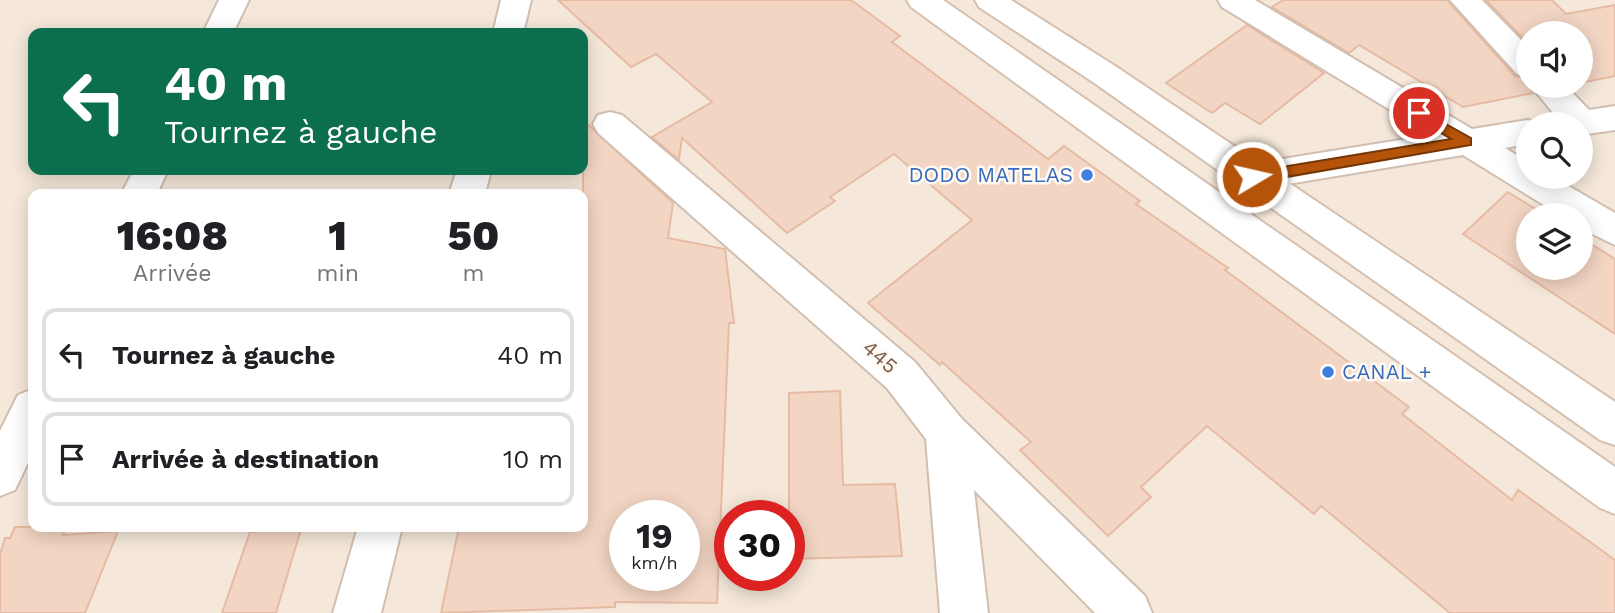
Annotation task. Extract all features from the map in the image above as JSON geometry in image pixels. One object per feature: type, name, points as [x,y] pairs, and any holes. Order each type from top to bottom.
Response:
[{"type":"street","points":[[220,28],[234,0]]},
{"type":"street","points":[[509,28],[516,0]]},
{"type":"street","points":[[922,0],[1067,99],[1615,493]]},
{"type":"street","points":[[990,0],[1615,426]]},
{"type":"street","points":[[1233,0],[1615,231]]},
{"type":"street","points":[[1465,0],[1516,53]]},
{"type":"street","points":[[1557,98],[1568,112]]},
{"type":"street","points":[[1593,121],[1615,118]]},
{"type":"street","name":"445","points":[[610,124],[901,375],[947,433],[1128,613]]},
{"type":"street","points":[[1252,177],[1516,134]]},
{"type":"street","points":[[0,476],[28,418]]},
{"type":"street","points":[[947,433],[964,613]]},
{"type":"street","points":[[357,613],[379,532]]},
{"type":"shaded area","points":[[0,0],[1615,0],[1615,613],[0,613]]},
{"type":"building","points":[[558,0],[851,0],[900,36],[892,42],[1048,159],[1064,146],[1140,201],[1136,204],[1228,268],[1225,270],[1409,407],[1402,414],[1512,500],[1518,490],[1615,560],[1615,613],[1450,613],[1321,506],[1314,514],[1207,426],[1141,487],[1151,497],[1108,536],[1020,450],[1031,442],[942,362],[940,365],[868,303],[972,220],[894,154],[830,197],[835,201],[787,233],[682,138],[679,160],[652,137],[712,102],[656,54],[631,67]]},
{"type":"building","points":[[1283,0],[1447,0],[1516,76],[1516,96],[1463,107],[1359,45],[1349,53],[1272,7]]},
{"type":"building","points":[[1486,0],[1552,0],[1566,14],[1615,5],[1615,76],[1593,80],[1593,21],[1516,21],[1516,31]]},
{"type":"building","points":[[1247,25],[1324,73],[1260,124],[1225,103],[1212,113],[1166,83]]},
{"type":"building","points":[[588,125],[673,203],[668,238],[725,249],[734,323],[729,323],[721,500],[714,500],[714,591],[718,591],[717,603],[615,602],[615,607],[441,613],[458,532],[588,532],[588,189],[583,189],[583,175],[588,175]]},
{"type":"building","points":[[1508,192],[1526,203],[1516,203],[1516,269],[1463,234]]},
{"type":"building","points":[[1593,245],[1615,259],[1615,334],[1533,280],[1593,280]]},
{"type":"building","points":[[840,391],[843,485],[895,484],[902,556],[805,559],[805,500],[789,500],[789,393]]},
{"type":"building","points":[[15,527],[28,527],[28,532],[64,532],[63,535],[118,532],[85,613],[0,613],[0,554],[5,538],[10,538]]},
{"type":"building","points":[[250,532],[300,532],[276,613],[222,613]]},
{"type":"place","name":"DODO MATELAS","points":[[1087,175]]},
{"type":"place","name":"CANAL +","points":[[1328,372]]},
{"type":"route","points":[[1252,177],[1466,142],[1419,113]]}]
